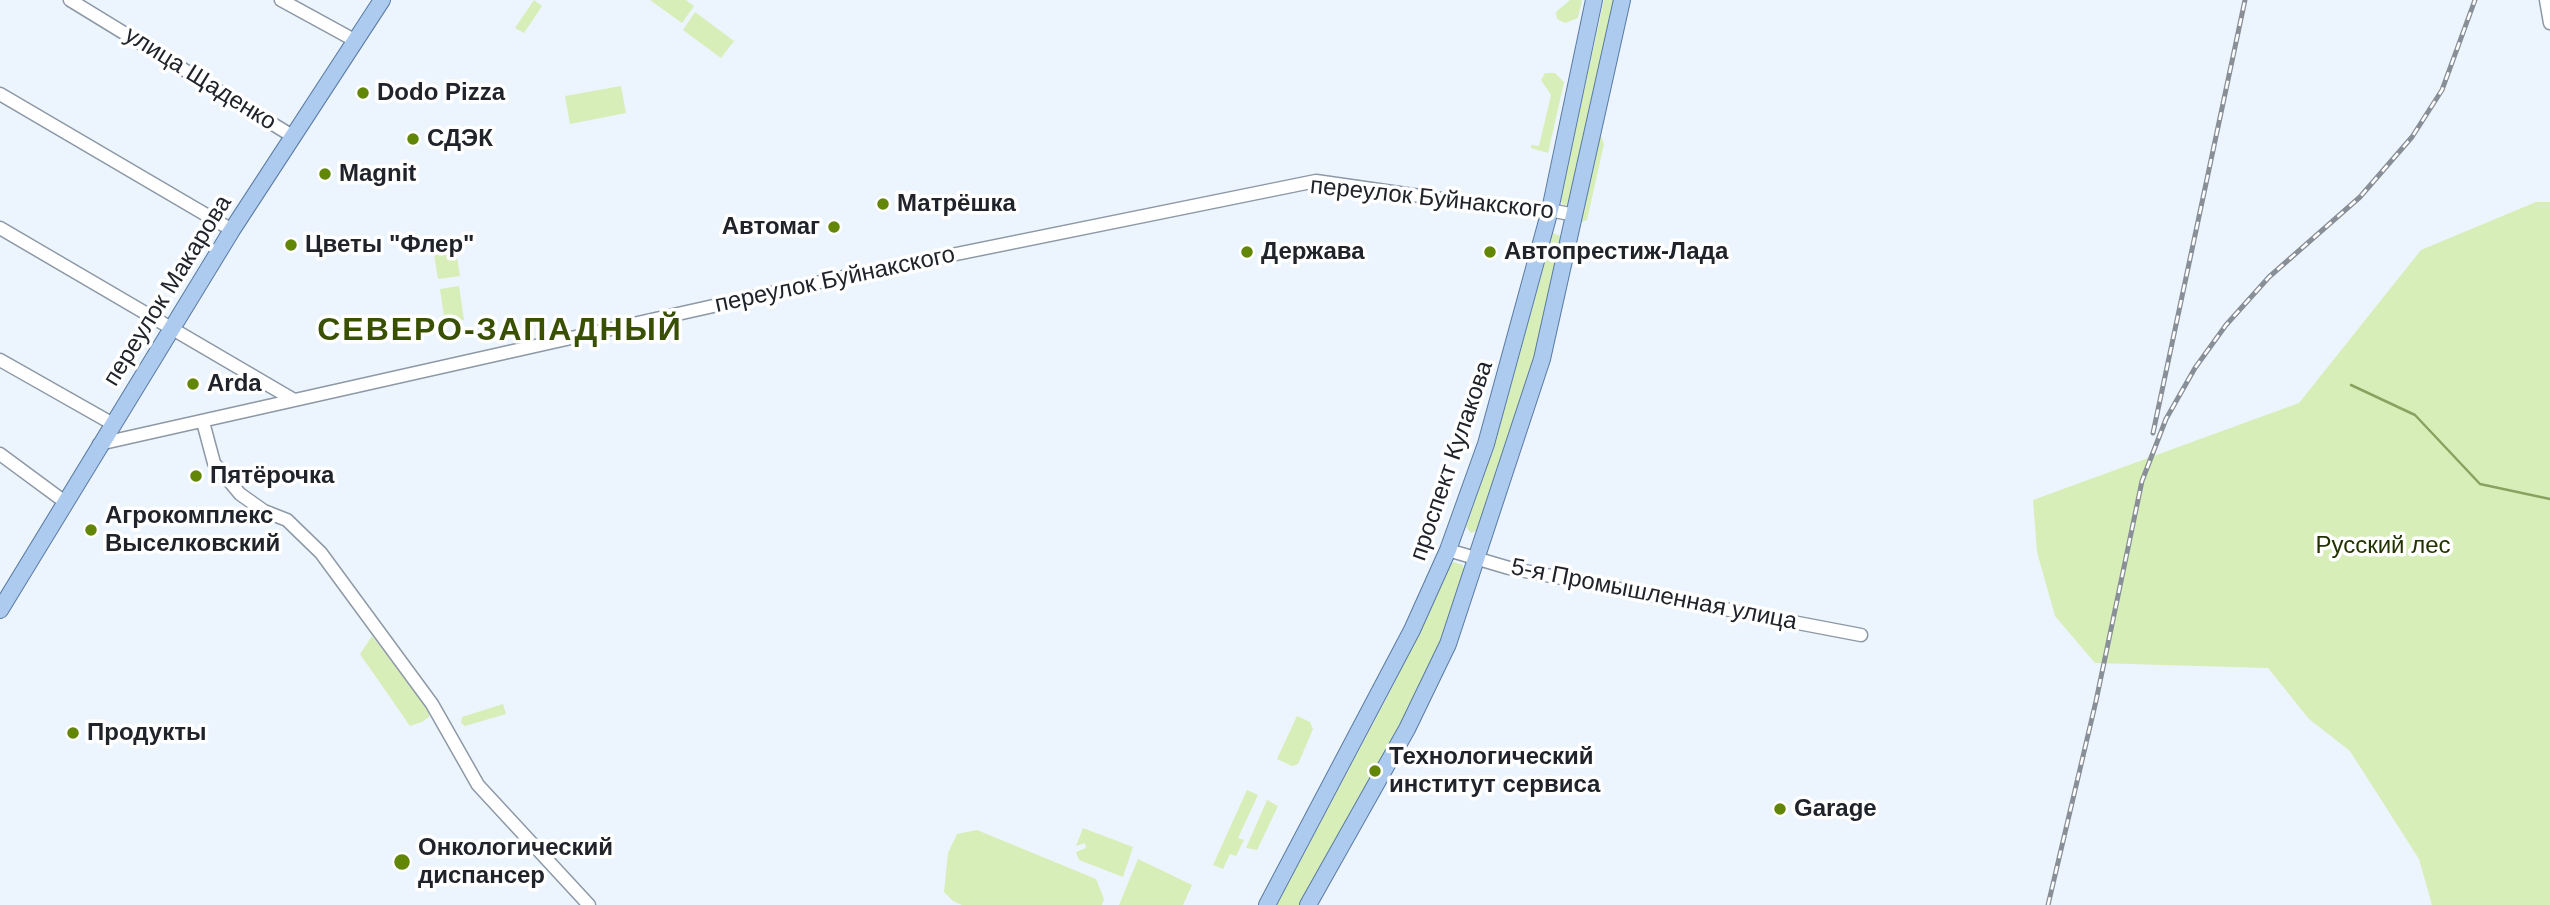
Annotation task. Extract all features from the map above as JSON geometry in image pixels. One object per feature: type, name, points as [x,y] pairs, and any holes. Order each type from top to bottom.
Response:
[{"type":"main road","name":"переулок Макарова","points":[[0,610],[5,588],[65,502],[232,230],[382,0]]},
{"type":"main road","name":"проспект Кулакова","points":[[1267,905],[1400,655],[1448,550],[1498,405],[1550,210],[1594,0]]},
{"type":"main road","points":[[1308,905],[1407,729],[1437,668],[1477,560],[1542,359],[1622,0]]},
{"type":"street","name":"улица Щаденко","points":[[70,0],[294,137]]},
{"type":"street","points":[[281,0],[356,40]]},
{"type":"street","points":[[2546,0],[2550,23]]},
{"type":"street","points":[[0,94],[232,230]]},
{"type":"street","name":"переулок Буйнакского","points":[[99,444],[838,278],[1316,181],[1518,210],[1550,210],[1575,215]]},
{"type":"street","points":[[0,228],[294,400]]},
{"type":"street","points":[[0,360],[113,424]]},
{"type":"street","points":[[203,422],[214,463],[240,494],[264,511],[287,520],[306,534],[432,704],[478,785],[589,905]]},
{"type":"street","points":[[0,454],[65,502]]},
{"type":"street","name":"5-я Промышленная улица","points":[[1448,550],[1477,560],[1861,635]]},
{"type":"green space","points":[[534,0],[542,6],[524,33],[515,28]]},
{"type":"green space","points":[[650,0],[686,0],[694,6],[682,23]]},
{"type":"green space","points":[[1570,0],[1582,0],[1578,18],[1565,23],[1557,19],[1556,12]]},
{"type":"green space","points":[[1604,0],[1616,0],[1569,205],[1563,205],[1560,200]]},
{"type":"green space","points":[[695,12],[734,41],[721,58],[683,30]]},
{"type":"green space","points":[[1545,73],[1555,73],[1564,82],[1548,153],[1531,148],[1531,145],[1539,146],[1551,95],[1541,80]]},
{"type":"green space","points":[[621,86],[626,113],[570,124],[565,96]]},
{"type":"green space","points":[[1600,134],[1604,144],[1587,220],[1577,224]]},
{"type":"green space","name":"Русский лес","points":[[2536,202],[2550,202],[2550,905],[2432,905],[2419,859],[2350,751],[2309,719],[2268,668],[2095,663],[2055,616],[2037,552],[2033,500],[2299,403],[2421,250]]},
{"type":"green space","points":[[1553,233],[1562,237],[1541,333],[1478,530],[1471,533],[1466,527],[1496,441]]},
{"type":"green space","points":[[455,244],[460,276],[438,279],[433,248]]},
{"type":"green space","points":[[459,286],[464,320],[445,323],[440,289]]},
{"type":"green space","points":[[1454,562],[1463,565],[1463,574],[1437,649],[1416,695],[1300,905],[1277,905],[1391,690],[1449,566]]},
{"type":"green space","points":[[372,636],[430,711],[429,717],[422,722],[410,726],[360,654]]},
{"type":"green space","points":[[503,704],[506,714],[465,726],[461,723],[462,717]]},
{"type":"green space","points":[[1297,716],[1310,722],[1313,729],[1298,764],[1292,766],[1277,759]]},
{"type":"green space","points":[[1247,790],[1258,795],[1238,838],[1244,840],[1236,856],[1230,854],[1223,869],[1213,865]]},
{"type":"green space","points":[[1267,800],[1278,806],[1257,850],[1246,848]]},
{"type":"green space","points":[[1083,828],[1133,847],[1123,877],[1079,860],[1076,852],[1086,848],[1085,843],[1076,846]]},
{"type":"green space","points":[[977,830],[1096,879],[1104,899],[1102,905],[962,905],[953,901],[944,892],[948,853],[957,834]]},
{"type":"green space","points":[[1138,859],[1192,885],[1183,905],[1119,905]]},
{"type":"waterway","points":[[2351,385],[2415,415],[2480,484],[2550,499]]},
{"type":"railway","points":[[2153,433],[2245,0]]},
{"type":"railway","points":[[2048,905],[2096,701],[2142,481],[2166,419],[2195,368],[2226,325],[2269,277],[2360,197],[2412,137],[2442,90],[2475,0]]},
{"type":"place","name":"Dodo Pizza","points":[[363,93]]},
{"type":"place","name":"СДЭК","points":[[413,139]]},
{"type":"place","name":"Magnit","points":[[325,174]]},
{"type":"place","name":"Матрёшка","points":[[883,204]]},
{"type":"place","name":"Автомаг","points":[[834,227]]},
{"type":"place","name":"Цветы \"Флер\"","points":[[291,245]]},
{"type":"place","name":"Держава","points":[[1247,252]]},
{"type":"place","name":"Автопрестиж-Лада","points":[[1490,252]]},
{"type":"place","name":"Arda","points":[[193,384]]},
{"type":"place","name":"Пятёрочка","points":[[196,476]]},
{"type":"place","name":"Агрокомплекс Выселковский","points":[[91,530]]},
{"type":"place","name":"Продукты","points":[[73,733]]},
{"type":"place","name":"Технологический институт сервиса","points":[[1375,771]]},
{"type":"place","name":"Garage","points":[[1780,809]]},
{"type":"place","name":"Онкологический диспансер","points":[[402,862]]},
{"type":"district","name":"СЕВЕРО-ЗАПАДНЫЙ","points":[[500,331]]}]
